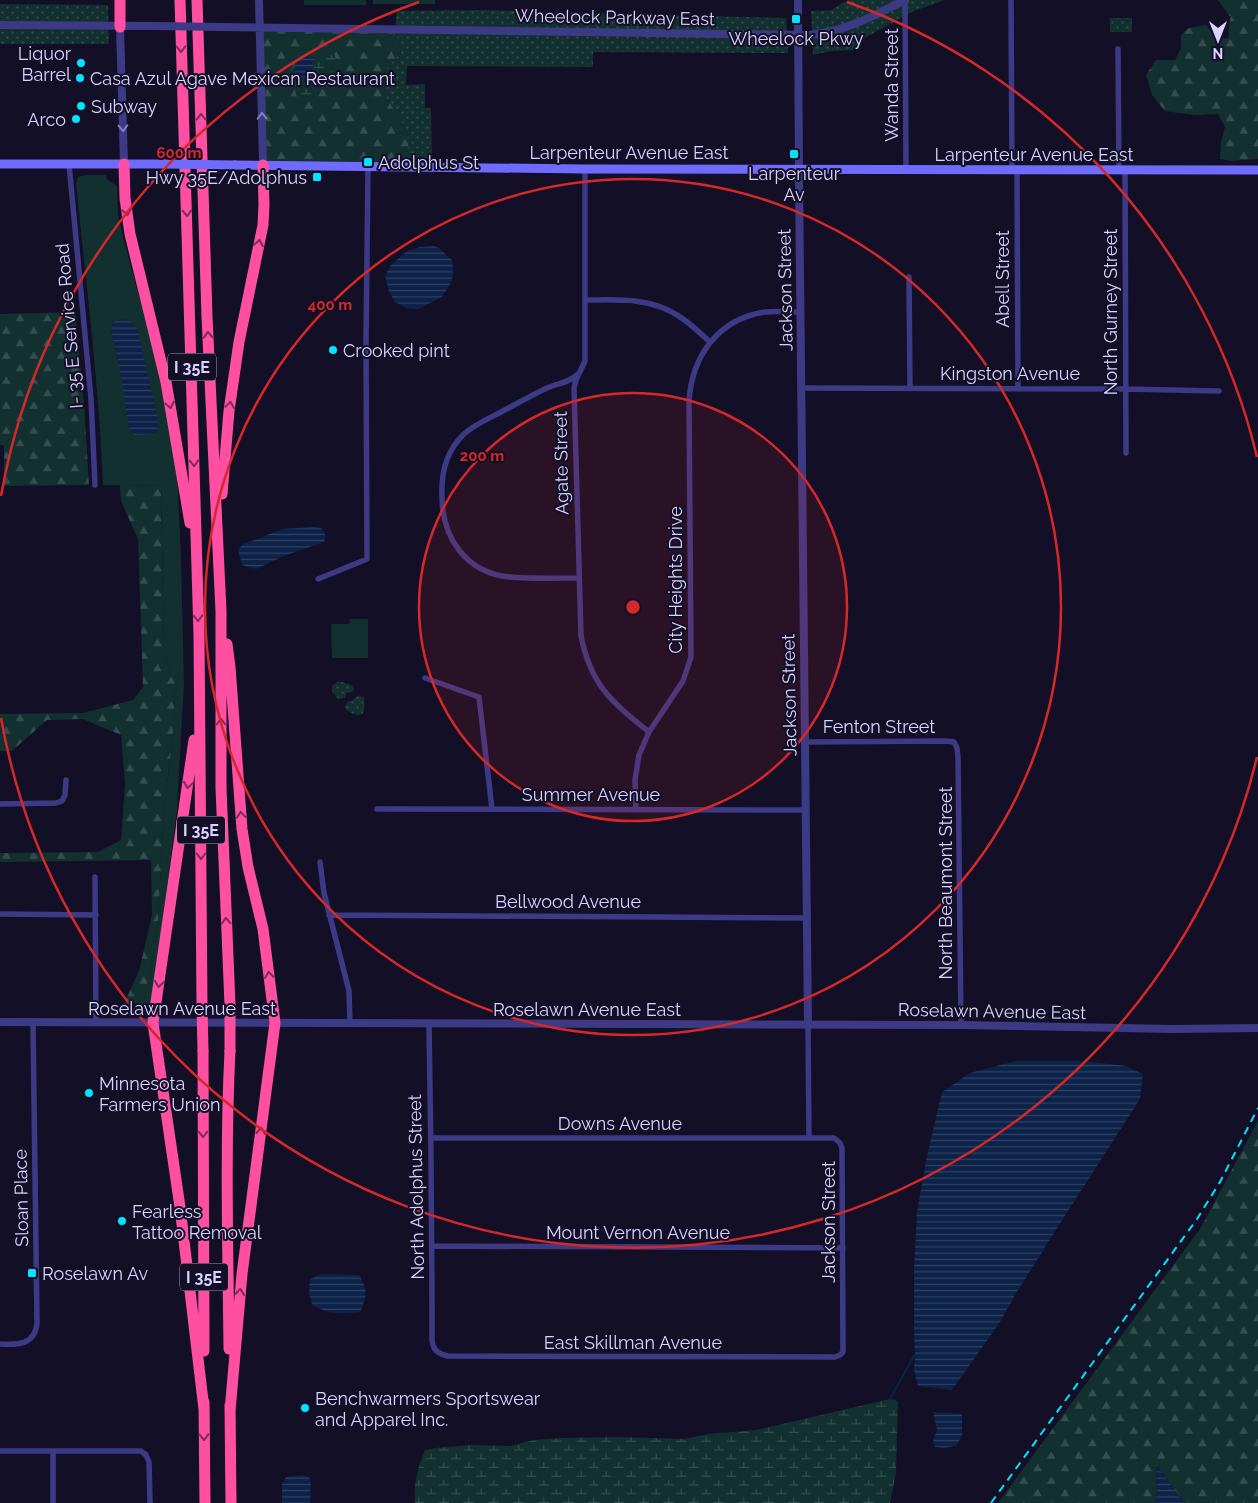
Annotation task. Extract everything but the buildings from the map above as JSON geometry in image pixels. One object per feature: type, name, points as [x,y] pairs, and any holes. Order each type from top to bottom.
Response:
[{"type":"highway","points":[[120,0],[120,27]]},
{"type":"highway","name":"I 35E","points":[[180,0],[200,702],[205,1503]]},
{"type":"highway","name":"I 35E","points":[[197,0],[207,317],[221,610],[221,788],[230,1005],[227,1222],[231,1503]]},
{"type":"highway","points":[[124,164],[125,198],[130,234],[166,382],[197,569]]},
{"type":"highway","points":[[218,540],[229,411],[239,342],[263,225],[264,165]]},
{"type":"highway","points":[[221,610],[230,667],[242,829],[248,867],[263,929],[275,1023],[242,1274],[230,1411]]},
{"type":"highway","points":[[200,702],[153,1023],[182,1224],[204,1409]]},
{"type":"main road","name":"Larpenteur Avenue East","points":[[0,164],[585,169],[1258,170]]},
{"type":"street","points":[[260,0],[264,165]]},
{"type":"street","name":"Jackson Street","points":[[798,0],[798,170],[809,1138],[834,1138],[842,1145],[844,1349],[840,1356],[835,1357]]},
{"type":"street","name":"Wheelock Parkway East","points":[[0,24],[816,35],[860,22],[905,0]]},
{"type":"street","name":"Wanda Street","points":[[905,0],[906,170]]},
{"type":"street","name":"Abell Street","points":[[1011,0],[1018,388]]},
{"type":"street","points":[[120,27],[124,164]]},
{"type":"street","name":"North Gurney Street","points":[[1118,49],[1122,170],[1126,453]]},
{"type":"street","name":"I- 35 E Service Road","points":[[69,164],[91,399],[95,485]]},
{"type":"street","points":[[318,579],[367,558],[366,343],[368,167]]},
{"type":"street","name":"Agate Street","points":[[585,169],[585,360],[574,388],[581,636],[584,652],[600,687],[618,707],[649,732]]},
{"type":"street","points":[[909,278],[910,388]]},
{"type":"street","points":[[585,300],[630,300],[654,304],[678,315],[710,342],[730,325],[753,315],[777,311],[800,312]]},
{"type":"street","name":"City Heights Drive","points":[[636,810],[636,768],[641,749],[649,732],[683,681],[691,657],[689,401],[690,387],[695,368],[703,351],[710,342]]},
{"type":"street","points":[[578,578],[509,577],[496,575],[477,567],[461,554],[449,536],[442,514],[442,487],[445,465],[450,453],[464,434],[548,387],[569,381],[580,373]]},
{"type":"street","name":"Kingston Avenue","points":[[801,388],[1018,388],[1219,391]]},
{"type":"street","points":[[425,678],[479,696],[492,809]]},
{"type":"street","name":"Fenton Street","points":[[805,742],[954,742]]},
{"type":"street","name":"North Beaumont Street","points":[[954,742],[958,757],[961,1025]]},
{"type":"street","points":[[0,804],[56,803],[62,801],[65,795],[66,780]]},
{"type":"street","name":"Summer Avenue","points":[[377,808],[806,810]]},
{"type":"street","points":[[320,862],[324,893],[349,991],[350,1024]]},
{"type":"street","points":[[95,877],[96,1023]]},
{"type":"street","points":[[0,914],[96,914]]},
{"type":"street","name":"Bellwood Avenue","points":[[329,915],[807,918]]},
{"type":"street","name":"Roselawn Avenue East","points":[[0,1022],[961,1025],[1173,1029],[1258,1028]]},
{"type":"street","name":"Sloan Place","points":[[0,1344],[26,1342],[35,1333],[37,1323],[34,1022]]},
{"type":"street","name":"North Adolphus Street","points":[[429,1024],[432,1340],[434,1349]]},
{"type":"street","name":"Downs Avenue","points":[[431,1138],[809,1138]]},
{"type":"street","name":"Mount Vernon Avenue","points":[[432,1246],[843,1248]]},
{"type":"street","name":"East Skillman Avenue","points":[[434,1349],[440,1354],[448,1356],[835,1357]]},
{"type":"street","points":[[0,1451],[141,1451],[150,1462],[150,1503]]},
{"type":"street","points":[[52,1451],[53,1503]]},
{"type":"green space","points":[[304,0],[366,0],[366,5],[304,5]]},
{"type":"green space","points":[[373,0],[435,0],[435,4],[373,4]]},
{"type":"green space","points":[[848,0],[945,0],[914,11],[859,41],[857,50],[831,51],[813,55],[811,11],[831,10]]},
{"type":"green space","points":[[1218,0],[1258,0],[1258,159],[1231,161],[1220,159],[1221,142],[1225,127],[1218,114],[1194,115],[1165,111],[1152,95],[1146,75],[1156,60],[1175,60],[1181,48],[1181,35],[1189,28],[1206,25],[1217,39],[1228,38],[1230,17]]},
{"type":"green space","points":[[0,4],[108,5],[109,44],[0,44]]},
{"type":"green space","points":[[478,10],[786,18],[788,53],[593,52],[593,67],[407,66],[406,85],[425,84],[425,108],[431,108],[432,158],[408,158],[408,135],[387,99],[384,72],[401,51],[395,29],[397,11]]},
{"type":"green space","points":[[1110,18],[1132,18],[1132,32],[1110,32]]},
{"type":"green space","points":[[260,27],[395,29],[401,51],[384,72],[400,119],[408,135],[408,167],[263,165]]},
{"type":"green space","points":[[302,53],[335,55],[336,67],[326,80],[317,83],[314,94],[306,101],[296,95],[292,73],[293,60]]},
{"type":"green space","points":[[106,175],[107,179],[117,186],[118,214],[139,296],[149,325],[159,369],[177,471],[184,683],[177,810],[151,1009],[142,1010],[158,920],[164,812],[174,724],[175,684],[164,655],[161,486],[103,485],[95,372],[76,183],[78,177]],"holes":[[[111,331],[154,434],[118,359]]]},
{"type":"green space","points":[[75,312],[84,404],[89,485],[4,486],[4,446],[0,445],[0,314]]},
{"type":"green space","points":[[120,485],[161,486],[164,655],[175,684],[174,724],[164,812],[158,920],[150,972],[142,1010],[119,1015],[139,971],[152,915],[151,860],[0,862],[0,853],[98,852],[121,840],[125,784],[121,735],[83,719],[47,720],[12,751],[0,751],[0,714],[83,713],[133,700],[143,687],[138,539],[121,501]]},
{"type":"green space","points":[[350,619],[368,619],[368,658],[332,658],[331,624],[349,624]]},
{"type":"green space","points":[[338,681],[353,686],[352,692],[346,693],[345,698],[338,699],[332,691],[332,686]]},
{"type":"green space","points":[[360,696],[364,697],[363,713],[359,715],[346,710],[345,706],[349,701]]},
{"type":"green space","points":[[1258,1121],[1258,1503],[1185,1503],[1156,1465],[1157,1490],[1155,1503],[998,1503],[1200,1229]]},
{"type":"green space","points":[[890,1399],[898,1401],[896,1473],[890,1503],[415,1503],[417,1476],[425,1450],[470,1445],[510,1446],[534,1440],[560,1438],[685,1439],[708,1434],[757,1430]]},
{"type":"water","points":[[302,56],[314,57],[311,72],[303,77],[295,73],[296,63]]},
{"type":"water","points":[[434,246],[452,260],[452,281],[442,297],[418,309],[406,308],[395,302],[389,292],[385,276],[391,265],[407,251],[420,247]]},
{"type":"water","points":[[128,319],[137,327],[158,420],[158,431],[154,434],[134,435],[129,428],[118,359],[111,331],[112,324],[117,320]]},
{"type":"water","points":[[321,528],[325,536],[324,542],[284,556],[256,569],[242,565],[238,550],[243,544],[283,529]]},
{"type":"water","points":[[1016,1061],[1084,1061],[1126,1066],[1143,1074],[1140,1099],[1018,1290],[1000,1322],[952,1390],[918,1386],[914,1370],[914,1268],[917,1212],[927,1156],[942,1092],[970,1073]]},
{"type":"water","points":[[321,1274],[359,1275],[366,1293],[360,1312],[335,1313],[324,1311],[312,1305],[309,1293],[310,1279]]},
{"type":"water","points":[[933,1412],[962,1414],[962,1435],[957,1445],[945,1448],[935,1447],[933,1440],[937,1430]]},
{"type":"water","points":[[1156,1464],[1185,1503],[1155,1503],[1157,1490]]},
{"type":"water","points":[[303,1475],[309,1477],[311,1483],[310,1503],[282,1503],[282,1484],[286,1477]]},
{"type":"waterway","points":[[890,1399],[915,1354]]},
{"type":"railway","points":[[991,1503],[1197,1219],[1220,1182],[1258,1108]]},
{"type":"place","name":"Wheelock Pkwy","points":[[796,19]]},
{"type":"place","name":"Liquor Barrel","points":[[81,63]]},
{"type":"place","name":"Casa Azul Agave Mexican Restaurant","points":[[80,78]]},
{"type":"place","name":"Subway","points":[[81,106]]},
{"type":"place","name":"Arco","points":[[76,119]]},
{"type":"place","name":"Larpenteur Av","points":[[794,154]]},
{"type":"place","name":"Adolphus St","points":[[368,162]]},
{"type":"place","name":"Hwy 35E/Adolphus","points":[[317,177]]},
{"type":"place","name":"Crooked pint","points":[[333,350]]},
{"type":"place","name":"Minnesota Farmers Union","points":[[89,1093]]},
{"type":"place","name":"Fearless Tattoo Removal","points":[[122,1221]]},
{"type":"place","name":"Roselawn Av","points":[[32,1273]]},
{"type":"place","name":"Benchwarmers Sportswear and Apparel Inc.","points":[[305,1408]]}]
